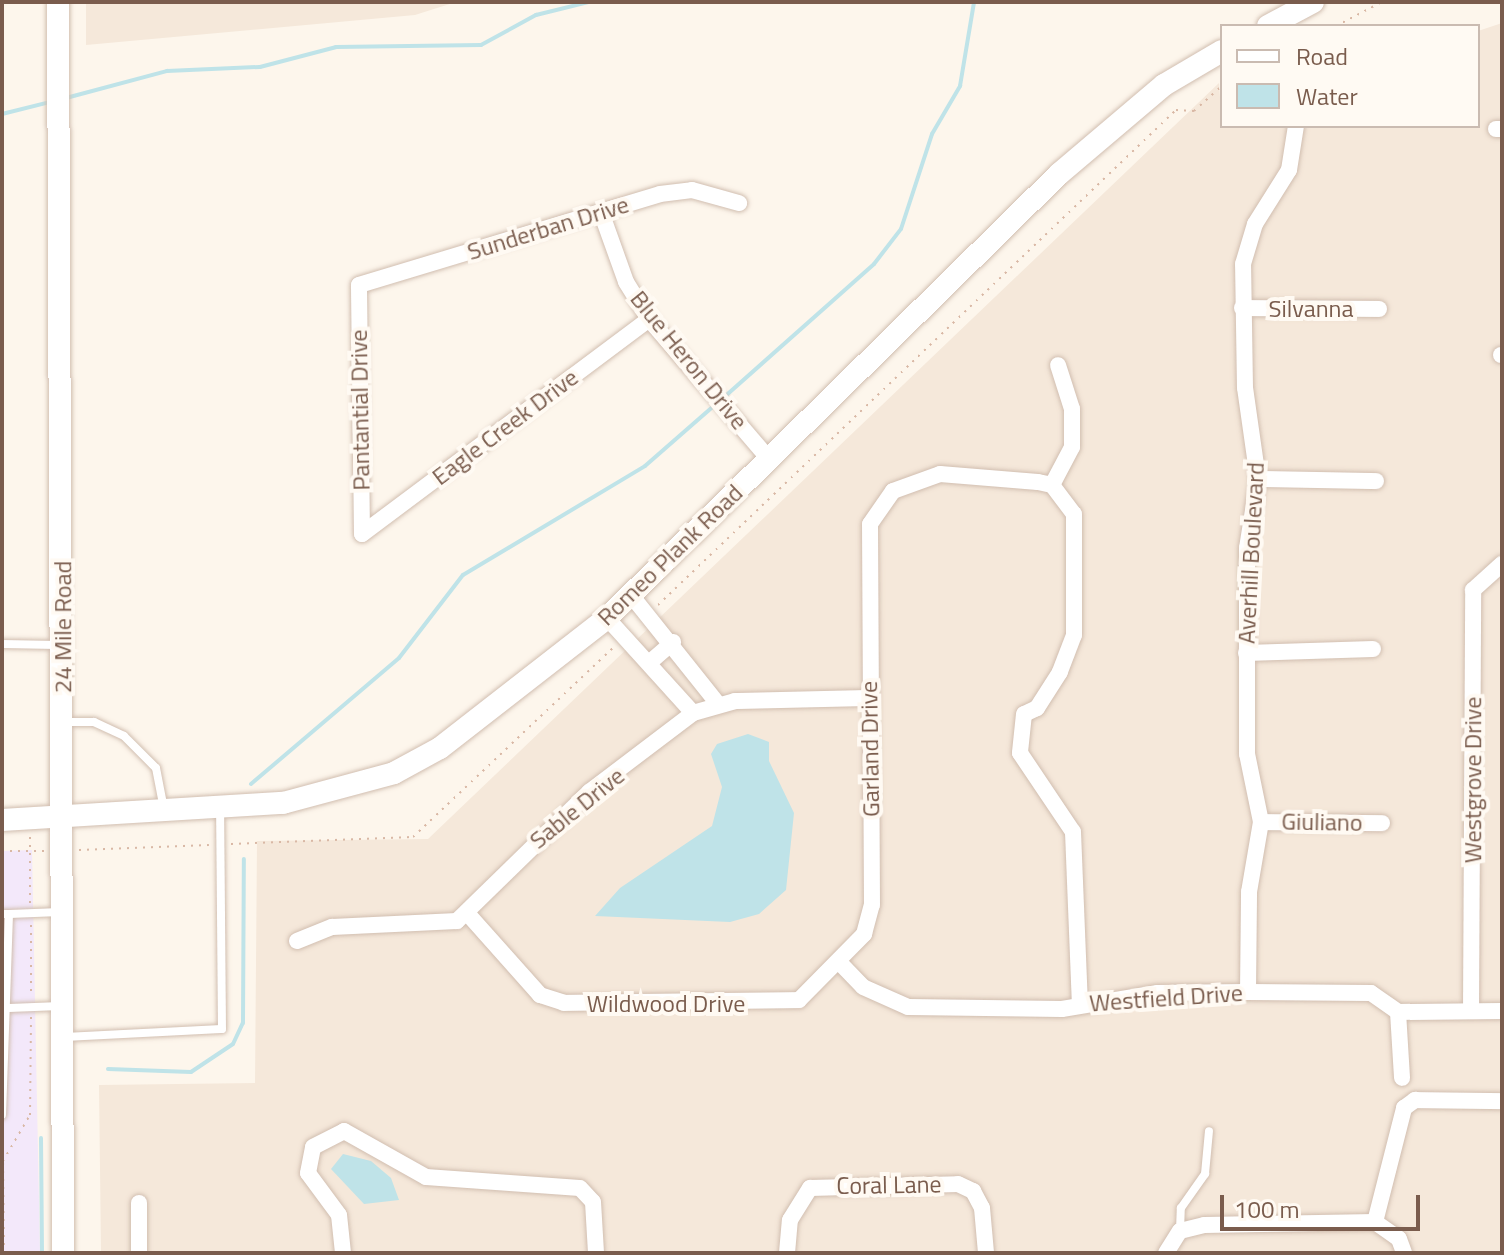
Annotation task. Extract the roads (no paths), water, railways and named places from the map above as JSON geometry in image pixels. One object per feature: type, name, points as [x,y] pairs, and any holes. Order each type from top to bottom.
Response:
[{"type":"street","name":"24 Mile Road","points":[[58,2],[65,817],[63,1253]]},
{"type":"street","points":[[1272,24],[1313,2]]},
{"type":"street","name":"Romeo Plank Road","points":[[2,820],[165,813],[283,803],[394,773],[512,698],[607,618],[1059,174],[1164,85],[1220,52]]},
{"type":"street","name":"Averhill Boulevard","points":[[1248,992],[1249,892],[1261,822],[1247,754],[1246,653],[1247,548],[1258,479],[1242,308],[1247,242],[1289,170],[1296,128]]},
{"type":"street","name":"Sunderban Drive","points":[[359,285],[601,212],[692,190],[739,203]]},
{"type":"street","name":"Blue Heron Drive","points":[[601,212],[626,282],[649,319],[769,459]]},
{"type":"street","name":"Pantantial Drive","points":[[359,285],[362,534]]},
{"type":"street","name":"Silvanna","points":[[1242,308],[1379,309]]},
{"type":"street","name":"Eagle Creek Drive","points":[[362,534],[649,319]]},
{"type":"street","points":[[1058,365],[1072,409],[1072,447],[1052,485],[1074,514],[1074,635],[1060,672],[1037,708],[1024,714],[1020,753],[1073,832],[1080,1003]]},
{"type":"street","name":"Garland Drive","points":[[840,963],[864,934],[872,905],[870,524],[893,491],[940,474],[1052,485]]},
{"type":"street","points":[[1258,479],[1376,481]]},
{"type":"street","name":"Westgrove Drive","points":[[1471,1010],[1473,590],[1502,564]]},
{"type":"street","points":[[631,595],[673,642],[718,704]]},
{"type":"street","points":[[607,618],[693,713]]},
{"type":"street","points":[[649,663],[673,642]]},
{"type":"street","points":[[1246,653],[1373,649]]},
{"type":"street","name":"Sable Drive","points":[[297,941],[332,927],[439,924],[467,913],[589,792],[693,713],[718,704],[870,698]]},
{"type":"street","name":"Giuliano","points":[[1261,822],[1382,823]]},
{"type":"street","name":"Wildwood Drive","points":[[467,913],[540,995],[564,1003],[786,1004],[840,963]]},
{"type":"street","name":"Westfield Drive","points":[[840,963],[863,987],[908,1007],[1080,1003],[1248,992],[1371,993],[1398,1012]]},
{"type":"street","points":[[1402,1078],[1398,1012],[1502,1011]]},
{"type":"street","points":[[1375,1222],[1396,1120],[1415,1100],[1502,1101]]},
{"type":"street","points":[[343,1253],[339,1215],[308,1173],[320,1140],[355,1132],[426,1177],[580,1188],[593,1202],[596,1253]]},
{"type":"street","name":"Coral Lane","points":[[787,1253],[790,1220],[810,1188],[958,1184],[982,1208],[986,1253]]},
{"type":"street","points":[[139,1203],[139,1253]]},
{"type":"street","points":[[1166,1253],[1180,1231],[1375,1222],[1399,1239],[1404,1253]]},
{"type":"lane","points":[[2,644],[63,645]]},
{"type":"lane","points":[[64,722],[94,722],[124,736],[156,768],[165,813]]},
{"type":"lane","points":[[64,1037],[222,1029],[220,809]]},
{"type":"lane","points":[[2,1115],[9,1008],[6,914],[64,912]]},
{"type":"lane","points":[[9,1008],[63,1006]]},
{"type":"lane","points":[[1180,1231],[1181,1208],[1205,1174],[1209,1131]]},
{"type":"water","points":[[748,734],[769,742],[769,761],[794,813],[786,890],[759,914],[730,922],[595,916],[620,888],[712,826],[722,787],[711,754],[717,744]]},
{"type":"water","points":[[343,1154],[371,1161],[391,1178],[399,1200],[364,1204],[331,1169]]},
{"type":"waterway","points":[[66,98],[167,71],[260,67],[336,47],[481,45],[536,15],[589,2]]},
{"type":"waterway","points":[[722,399],[874,264],[901,229],[932,134],[960,86],[974,2]]},
{"type":"waterway","points":[[2,114],[50,102]]},
{"type":"waterway","points":[[251,784],[399,658],[463,575],[645,466],[715,405]]},
{"type":"waterway","points":[[108,1069],[191,1072],[233,1044],[243,1023],[244,859]]},
{"type":"waterway","points":[[41,1138],[42,1253]]}]
